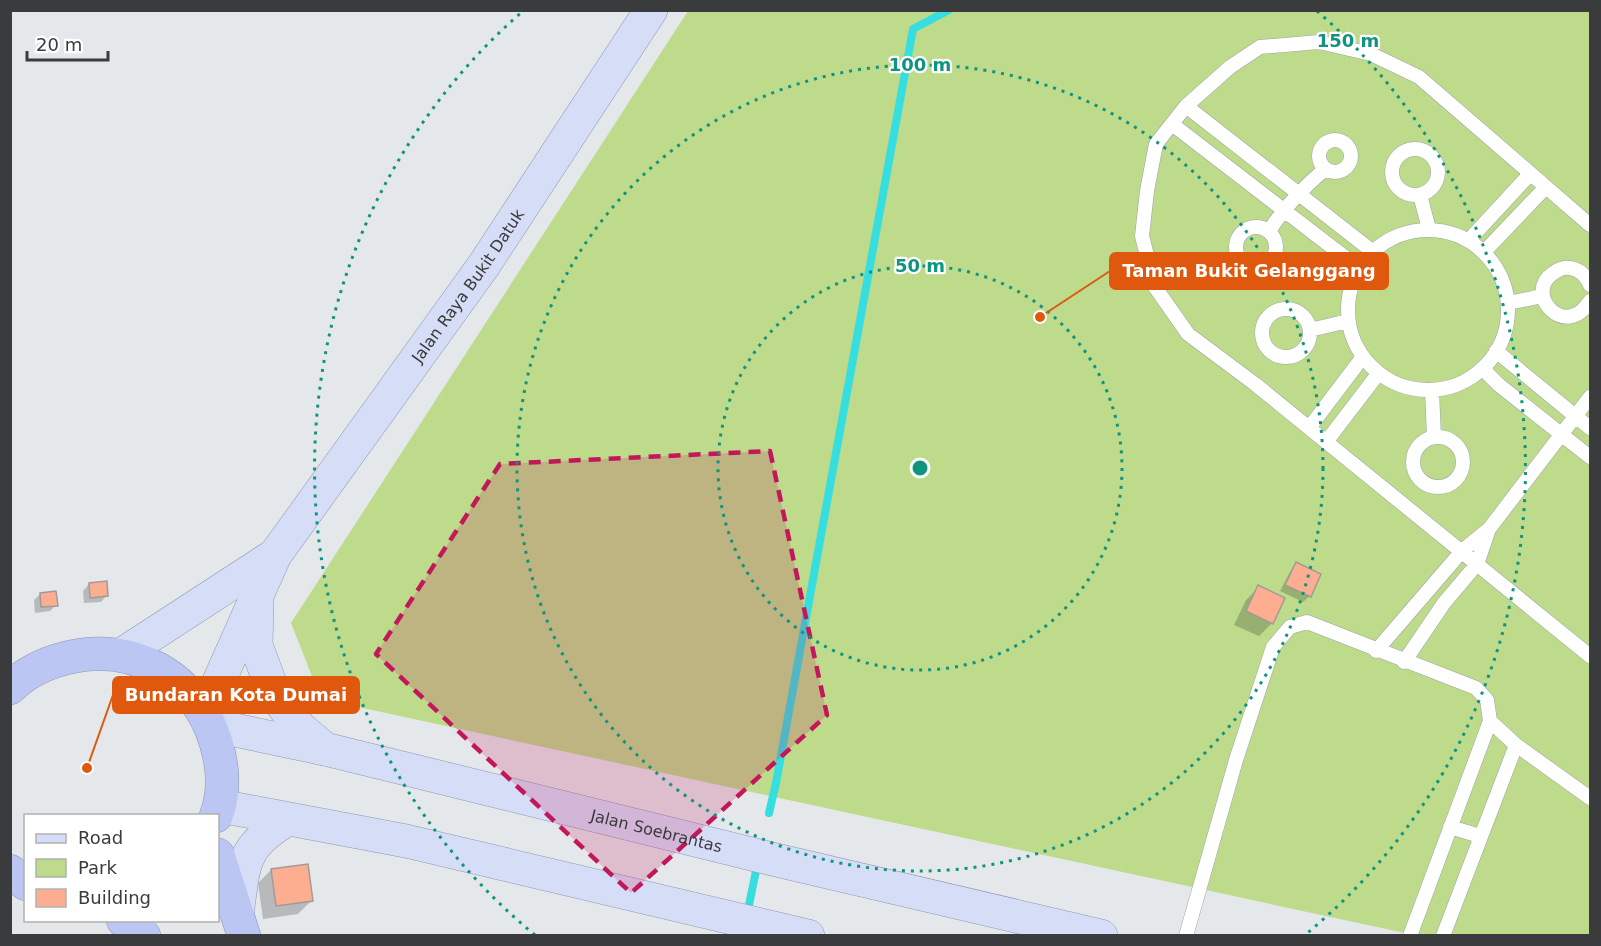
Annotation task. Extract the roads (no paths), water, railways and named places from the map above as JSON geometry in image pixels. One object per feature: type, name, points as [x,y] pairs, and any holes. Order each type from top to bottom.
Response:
[{"type":"highway","points":[[13,684],[49,662],[84,653],[121,655],[154,666],[183,686],[208,719],[222,764],[218,811]]},
{"type":"highway","points":[[219,858],[240,924]]},
{"type":"highway","points":[[10,871],[24,882]]},
{"type":"highway","points":[[125,922],[134,926],[144,936]]},
{"type":"main road","name":"Jalan Raya Bukit Datuk","points":[[208,719],[275,555],[484,265],[651,10]]},
{"type":"main road","name":"Jalan Raya Bukit Datuk","points":[[121,655],[275,555]]},
{"type":"main road","points":[[257,595],[256,645],[274,694],[300,728],[325,749]]},
{"type":"main road","name":"Jalan Soebrantas","points":[[208,719],[772,859],[1101,936]]},
{"type":"main road","points":[[218,811],[288,819],[406,841],[808,936]]},
{"type":"main road","points":[[240,924],[241,881],[246,860],[266,832],[288,819]]},
{"type":"lane","points":[[1590,225],[1419,77],[1371,54],[1319,42],[1260,47],[1230,67],[1186,106],[1156,144],[1147,191],[1142,236],[1155,287],[1188,334],[1228,363],[1590,656]]},
{"type":"lane","points":[[1186,106],[1372,251]]},
{"type":"lane","points":[[1172,124],[1359,268]]},
{"type":"lane","points":[[1269,231],[1282,210],[1325,169]]},
{"type":"lane","points":[[1469,240],[1530,174]]},
{"type":"lane","points":[[1484,252],[1546,187]]},
{"type":"lane","points":[[1420,195],[1429,229]]},
{"type":"lane","points":[[1429,229],[1450,232],[1469,240],[1484,252],[1496,267],[1504,284],[1508,303],[1508,320],[1504,336],[1483,369],[1467,380],[1432,391],[1404,387],[1378,374],[1362,358],[1348,321],[1347,301],[1352,282],[1372,251],[1391,238],[1409,231],[1429,229]]},
{"type":"lane","points":[[1590,285],[1588,279],[1580,271],[1570,268],[1559,270],[1550,275],[1544,285],[1543,296],[1546,306],[1554,314],[1565,317],[1576,316],[1585,310],[1590,301]]},
{"type":"lane","points":[[1508,303],[1543,296]]},
{"type":"lane","points":[[1310,330],[1348,321]]},
{"type":"lane","points":[[1496,351],[1590,428]]},
{"type":"lane","points":[[1309,428],[1362,358]]},
{"type":"lane","points":[[1483,369],[1590,457]]},
{"type":"lane","points":[[1326,442],[1378,374]]},
{"type":"lane","points":[[1432,391],[1434,437]]},
{"type":"lane","points":[[1376,651],[1462,551],[1489,529],[1590,397]]},
{"type":"lane","points":[[1404,662],[1444,603],[1477,564],[1489,529]]},
{"type":"lane","points":[[1186,936],[1234,768],[1273,647],[1290,627],[1307,622],[1404,662],[1476,688],[1487,700],[1490,721],[1410,936]]},
{"type":"lane","points":[[1490,721],[1516,745],[1590,798]]},
{"type":"lane","points":[[1443,936],[1516,745]]},
{"type":"lane","points":[[1449,827],[1480,836]]},
{"type":"waterway","points":[[769,813],[913,29],[949,10]]},
{"type":"waterway","points":[[749,905],[758,861]]},
{"type":"place","name":"Taman Bukit Gelanggang","points":[[1040,317]]},
{"type":"place","name":"Bundaran Kota Dumai","points":[[87,768]]}]
